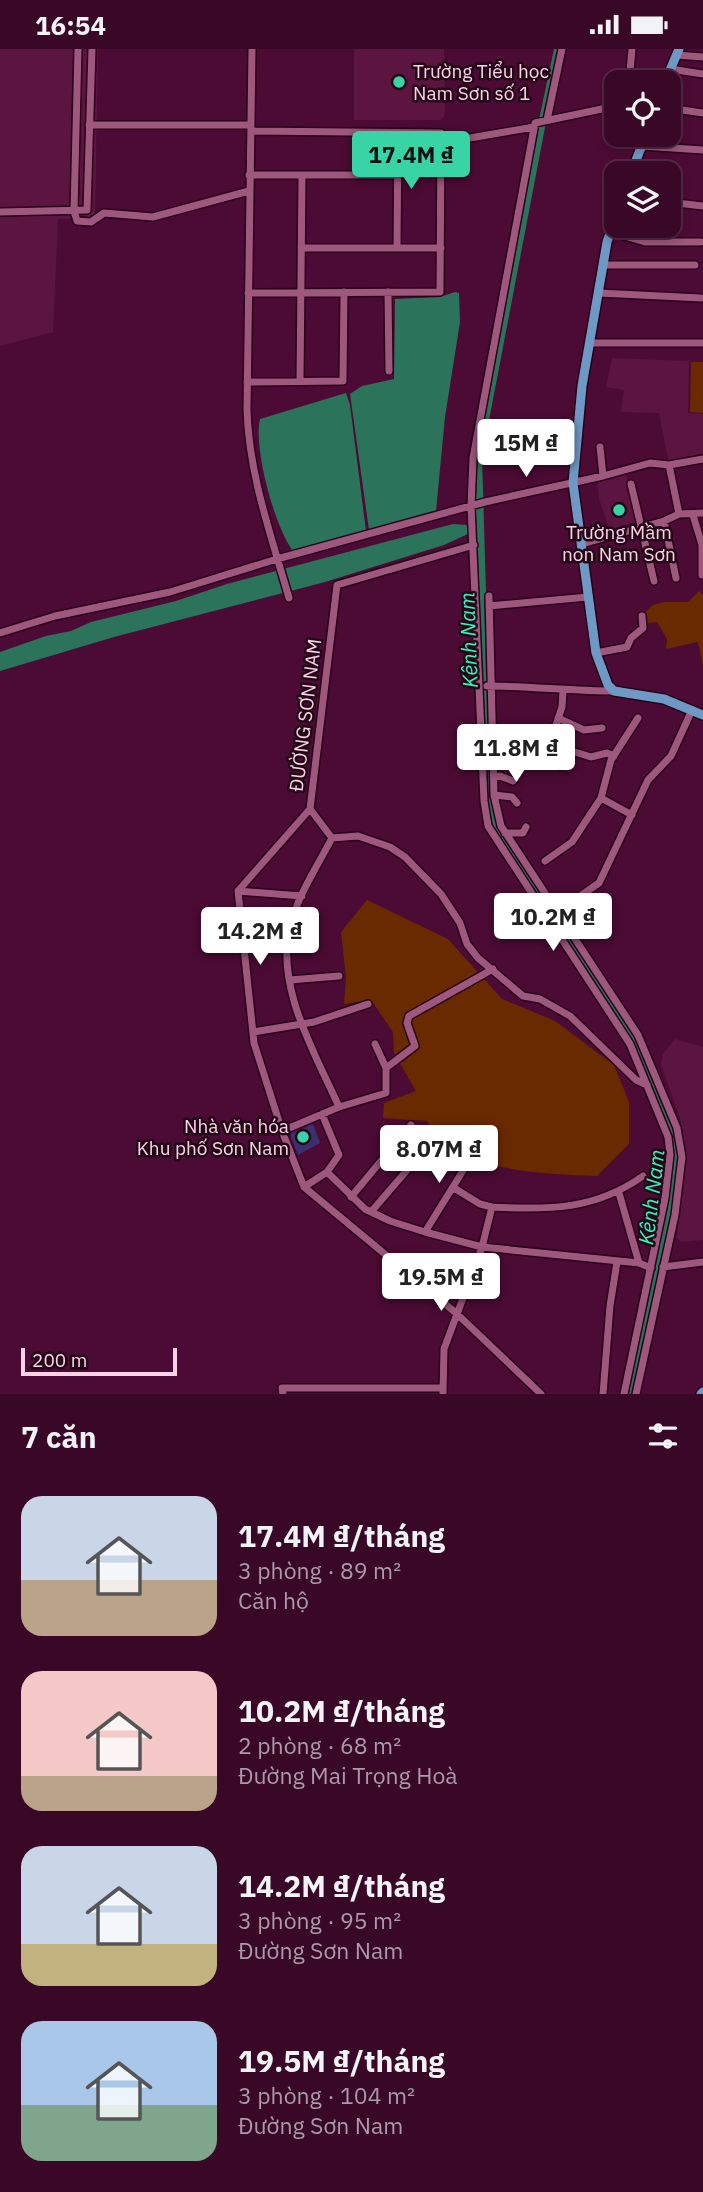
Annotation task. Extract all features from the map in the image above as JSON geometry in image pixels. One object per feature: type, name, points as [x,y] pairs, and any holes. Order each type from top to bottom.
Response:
[{"type":"main road","points":[[670,69],[677,52]]},
{"type":"main road","points":[[610,238],[582,386],[573,483],[596,653],[608,685],[614,691],[653,696],[703,715]]},
{"type":"street","points":[[78,49],[74,211],[80,223],[91,222],[104,213],[153,216],[249,191]]},
{"type":"street","points":[[0,212],[87,210],[92,49]]},
{"type":"street","points":[[251,49],[247,382],[251,466],[289,598]]},
{"type":"street","points":[[547,120],[562,49]]},
{"type":"street","points":[[630,70],[632,49]]},
{"type":"street","points":[[677,52],[703,57]]},
{"type":"street","points":[[670,69],[703,74]]},
{"type":"street","points":[[441,143],[604,108]]},
{"type":"street","points":[[681,110],[703,113]]},
{"type":"street","points":[[89,125],[441,132],[440,292],[248,293]]},
{"type":"street","points":[[534,125],[474,448],[471,506],[484,801],[488,826],[630,1044],[668,1137],[670,1155],[665,1198],[624,1394]]},
{"type":"street","points":[[397,248],[398,132]]},
{"type":"street","points":[[657,147],[703,150]]},
{"type":"street","points":[[249,175],[397,175]]},
{"type":"street","points":[[300,381],[302,176]]},
{"type":"street","points":[[681,203],[703,206]]},
{"type":"street","points":[[631,238],[645,242],[701,242]]},
{"type":"street","points":[[302,248],[441,249]]},
{"type":"street","points":[[603,265],[695,265]]},
{"type":"street","points":[[247,382],[343,381],[344,292]]},
{"type":"street","points":[[388,292],[389,371]]},
{"type":"street","points":[[599,293],[701,298]]},
{"type":"street","points":[[590,343],[703,343]]},
{"type":"street","points":[[600,447],[603,476]]},
{"type":"street","points":[[0,633],[55,616],[170,592],[485,502],[650,463],[669,465],[703,459]]},
{"type":"street","points":[[669,465],[680,514]]},
{"type":"street","points":[[631,484],[654,581]]},
{"type":"street","points":[[582,544],[680,514],[703,513]]},
{"type":"street","points":[[693,515],[700,530],[702,575]]},
{"type":"street","points":[[664,521],[676,577]]},
{"type":"street","name":"ĐƯỜNG SƠN NAM","points":[[238,891],[310,810],[337,585],[474,545]]},
{"type":"street","points":[[489,596],[496,813],[505,833],[638,1035],[677,1128],[682,1157],[675,1215],[636,1394]]},
{"type":"street","points":[[489,606],[588,597]]},
{"type":"street","points":[[596,653],[627,647],[631,638],[643,628],[642,616]]},
{"type":"street","points":[[479,687],[614,691]]},
{"type":"street","points":[[560,766],[545,758],[558,718],[563,691]]},
{"type":"street","points":[[557,912],[599,883],[648,780],[671,756],[692,710]]},
{"type":"street","points":[[558,718],[584,730],[602,728]]},
{"type":"street","points":[[545,861],[572,842],[601,798],[614,756],[638,718]]},
{"type":"street","points":[[549,744],[591,757],[607,753],[614,756]]},
{"type":"street","points":[[494,777],[500,776],[513,781]]},
{"type":"street","points":[[495,795],[512,797],[517,803]]},
{"type":"street","points":[[601,798],[632,815]]},
{"type":"street","points":[[310,810],[332,838]]},
{"type":"street","points":[[505,833],[523,833],[526,827]]},
{"type":"street","points":[[332,838],[358,836],[390,847],[405,857],[435,886],[455,915],[472,952],[523,996],[540,999],[570,1016],[636,1080],[647,1085]]},
{"type":"street","points":[[332,838],[302,896],[290,925],[288,940],[290,980],[302,1022],[339,1107]]},
{"type":"street","points":[[302,896],[238,891],[253,1032],[282,1131],[304,1187],[456,1313],[541,1394]]},
{"type":"street","points":[[386,1068],[415,1046],[407,1023],[409,1016],[493,969]]},
{"type":"street","points":[[290,980],[339,976]]},
{"type":"street","points":[[253,1032],[314,1021],[368,1004]]},
{"type":"street","points":[[282,1131],[339,1107],[386,1093],[386,1068],[375,1044]]},
{"type":"street","points":[[304,1187],[327,1172],[339,1155],[322,1114]]},
{"type":"street","points":[[351,1197],[411,1125]]},
{"type":"street","points":[[425,1232],[464,1169],[466,1155],[461,1146],[445,1136]]},
{"type":"street","points":[[371,1212],[432,1141]]},
{"type":"street","points":[[327,1172],[351,1197],[371,1212],[425,1232],[482,1247],[639,1263],[651,1268]]},
{"type":"street","points":[[454,1188],[480,1204],[492,1207],[571,1206],[619,1193],[643,1176]]},
{"type":"street","points":[[619,1193],[639,1263]]},
{"type":"street","points":[[283,1394],[282,1388],[443,1391],[444,1349],[482,1247],[492,1207]]},
{"type":"street","points":[[603,1394],[610,1306],[617,1262]]},
{"type":"street","points":[[663,1267],[703,1262]]},
{"type":"shaded area","points":[[0,49],[98,49],[95,217],[58,219],[53,332],[0,346]]},
{"type":"shaded area","name":"Trường Tiểu học Nam Sơn số 1","points":[[354,49],[444,49],[445,115],[441,120],[354,120]]},
{"type":"shaded area","name":"Kênh Nam","points":[[554,49],[560,49],[482,457],[492,796],[499,827],[639,1044],[675,1129],[679,1155],[670,1226],[632,1394],[628,1394],[667,1209],[673,1143],[635,1047],[496,834],[489,811],[475,520],[476,465],[527,176]]},
{"type":"shaded area","points":[[459,293],[460,322],[445,417],[436,511],[369,530],[350,394],[362,386],[394,379],[395,299],[440,297]]},
{"type":"shaded area","points":[[612,358],[689,361],[688,413],[703,414],[703,455],[669,463],[659,413],[621,412],[624,390],[606,387]]},
{"type":"shaded area","points":[[691,362],[703,362],[703,413],[690,412]]},
{"type":"shaded area","points":[[346,393],[350,405],[366,531],[293,551],[279,525],[267,487],[260,449],[260,419]]},
{"type":"shaded area","name":"Trường Mầm non Nam Sơn","points":[[625,472],[638,521],[610,530],[599,499],[597,477]]},
{"type":"shaded area","points":[[453,524],[467,525],[470,533],[444,545],[325,582],[114,637],[0,671],[0,652],[46,636],[176,601],[227,584]]},
{"type":"shaded area","points":[[699,591],[703,595],[703,665],[698,642],[666,649],[667,639],[657,622],[647,623],[646,612],[659,603],[688,602]]},
{"type":"shaded area","points":[[367,900],[448,939],[502,999],[555,1021],[614,1065],[629,1102],[629,1144],[597,1176],[517,1170],[478,1161],[442,1144],[427,1121],[383,1118],[384,1103],[416,1091],[394,1053],[393,1032],[371,1000],[344,1004],[346,978],[341,932]]},
{"type":"shaded area","points":[[675,1039],[703,1047],[703,1240],[681,1242],[677,1238],[684,1146],[680,1118],[661,1065],[663,1054]]},
{"type":"building","name":"Nhà văn hóa Khu phố Sơn Nam","points":[[313,1124],[320,1143],[298,1155],[290,1134]]},
{"type":"place","name":"Trường Tiểu học Nam Sơn số 1","points":[[399,82]]},
{"type":"place","name":"Trường Mầm non Nam Sơn","points":[[619,510]]},
{"type":"place","name":"Nhà văn hóa Khu phố Sơn Nam","points":[[303,1137]]}]
